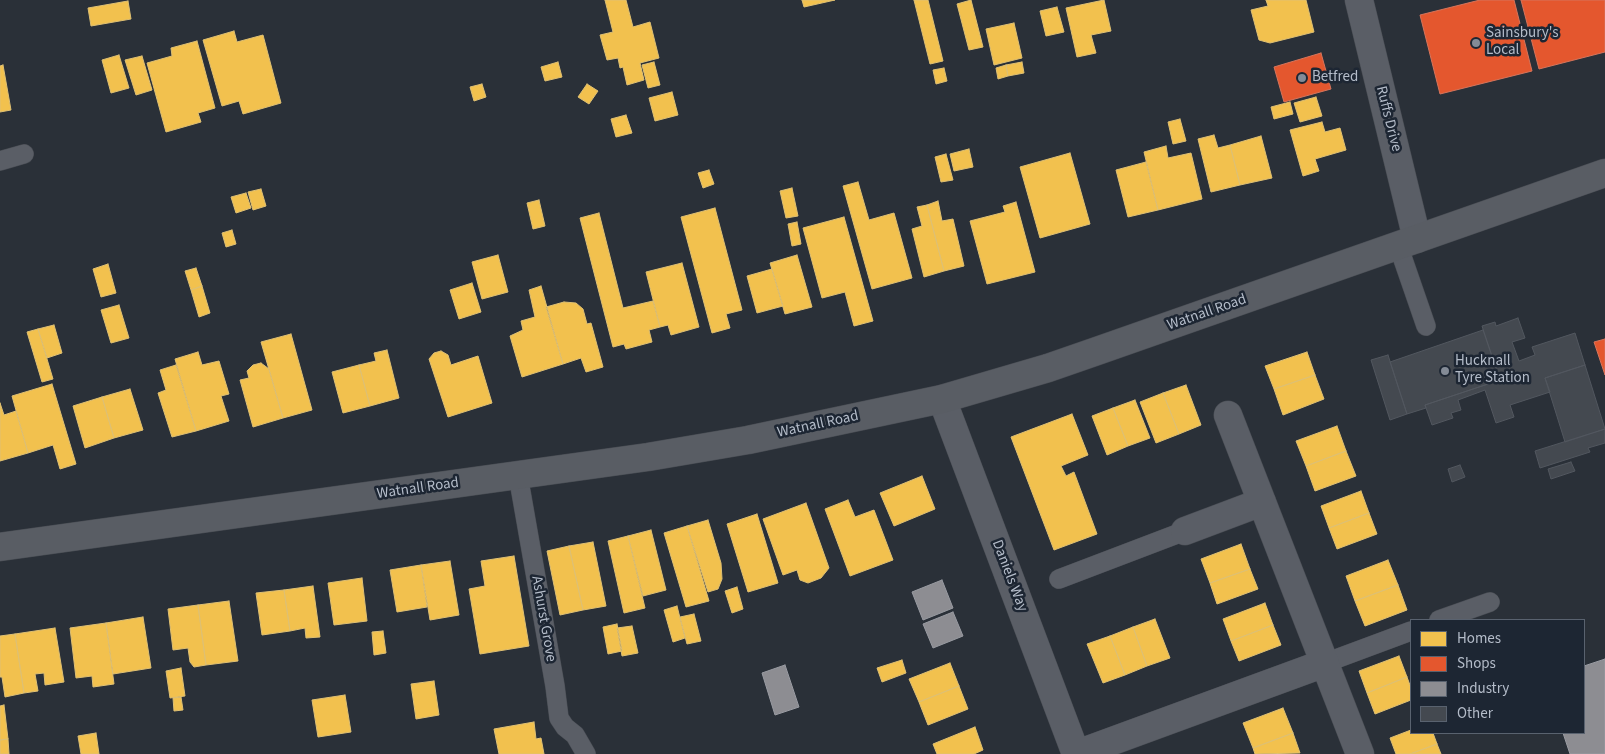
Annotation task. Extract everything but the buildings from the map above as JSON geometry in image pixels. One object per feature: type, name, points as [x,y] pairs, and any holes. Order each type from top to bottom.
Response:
[{"type":"main road","name":"Watnall Road","points":[[0,548],[648,456],[748,440],[942,399],[1048,368],[1605,173]]},
{"type":"street","name":"Ruffs Drive","points":[[1358,0],[1408,242]]},
{"type":"street","name":"Daniels Way","points":[[942,399],[1077,754]]},
{"type":"street","points":[[1228,415],[1360,754]]},
{"type":"street","points":[[1185,531],[1262,502]]},
{"type":"street","points":[[1077,754],[1325,663]]},
{"type":"lane","points":[[0,161],[24,154]]},
{"type":"lane","points":[[1408,242],[1426,326]]},
{"type":"lane","name":"Ashurst Grove","points":[[518,475],[559,718],[565,727],[576,735],[586,754]]},
{"type":"lane","points":[[1059,578],[1185,531]]},
{"type":"lane","points":[[1443,619],[1490,602]]},
{"type":"lane","points":[[1325,663],[1410,631]]},
{"type":"place","name":"Sainsbury's Local","points":[[1476,43]]},
{"type":"place","name":"Betfred","points":[[1302,78]]},
{"type":"place","name":"Hucknall Tyre Station","points":[[1445,371]]}]
